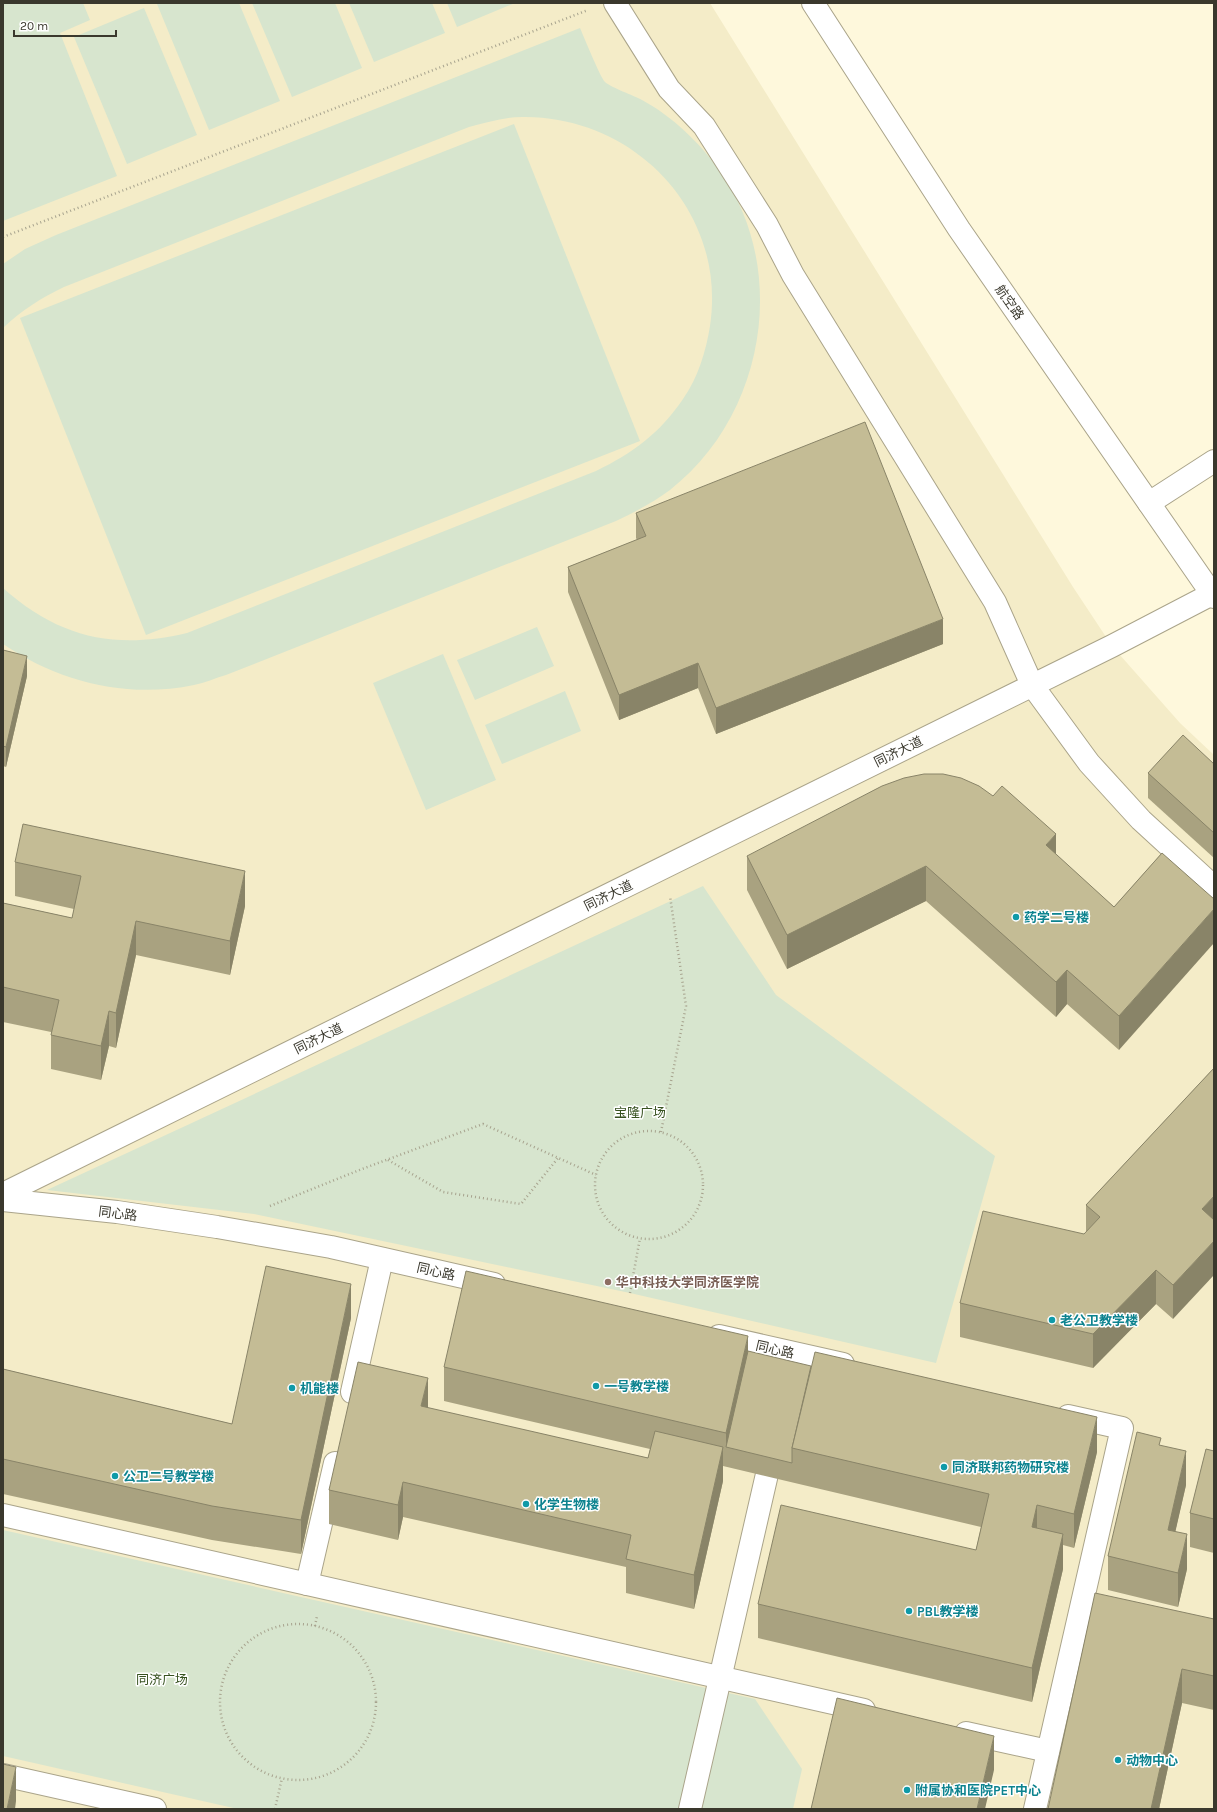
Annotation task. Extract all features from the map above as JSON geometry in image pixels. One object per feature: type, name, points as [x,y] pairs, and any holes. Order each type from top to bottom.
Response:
[{"type":"street","points":[[615,3],[670,89],[704,126],[767,225],[793,275],[995,602],[1032,685],[1089,763],[1136,814],[1214,887]]},
{"type":"street","name":"航空路","points":[[813,3],[959,229],[1213,595]]},
{"type":"street","points":[[1149,503],[1214,461]]},
{"type":"street","name":"同济大道","points":[[3,1194],[1213,595]]},
{"type":"street","name":"同心路","points":[[3,1200],[118,1212],[217,1227],[331,1247],[515,1289]]},
{"type":"street","points":[[347,1414],[382,1259]]},
{"type":"street","name":"同心路","points":[[701,1332],[865,1369]]},
{"type":"street","points":[[789,1376],[795,1353]]},
{"type":"street","points":[[1034,1809],[1122,1428],[1052,1412]]},
{"type":"street","points":[[690,1809],[777,1430]]},
{"type":"street","points":[[307,1584],[340,1444]]},
{"type":"street","points":[[3,1515],[884,1714]]},
{"type":"street","points":[[946,1728],[1048,1752]]},
{"type":"street","points":[[3,1775],[155,1809]]},
{"type":"path","points":[[3,237],[590,9]]},
{"type":"path","points":[[661,1132],[686,1006],[666,866]]},
{"type":"path","points":[[268,1206],[483,1124],[596,1175]]},
{"type":"path","points":[[644,1131],[661,1132],[678,1140],[692,1152],[701,1168],[704,1187],[700,1205],[690,1221],[676,1232],[658,1239],[640,1238],[623,1233],[610,1222],[600,1208],[595,1192],[596,1175],[602,1159],[612,1145],[627,1135],[644,1131]]},
{"type":"path","points":[[388,1159],[443,1192],[521,1204],[558,1158]]},
{"type":"path","points":[[630,1293],[640,1238]]},
{"type":"path","points":[[294,1624],[315,1626],[334,1633],[351,1644],[364,1659],[373,1678],[376,1698],[375,1718],[368,1738],[356,1754],[341,1767],[322,1776],[302,1780],[282,1778],[263,1772],[246,1760],[232,1744],[224,1726],[220,1706],[221,1685],[228,1666],[240,1649],[256,1636],[274,1628],[287,1625],[294,1624]]},
{"type":"path","points":[[275,1809],[282,1778]]},
{"type":"shaded area","name":"华中科技大学同济医学院","points":[[3,3],[710,3],[1073,587],[1112,646],[1180,723],[1214,755],[1214,1809],[3,1809]]},
{"type":"green space","points":[[3,3],[83,3],[90,20],[60,33],[117,176],[3,221]]},
{"type":"green space","points":[[239,3],[280,101],[209,130],[157,4]]},
{"type":"green space","points":[[252,3],[335,3],[362,68],[292,97]]},
{"type":"green space","points":[[349,3],[432,3],[445,33],[374,62]]},
{"type":"green space","points":[[447,3],[515,3],[457,27]]},
{"type":"green space","points":[[144,8],[197,135],[127,164],[74,37]]},
{"type":"green space","points":[[580,28],[605,82],[612,87],[653,106],[675,122],[704,150],[720,171],[742,210],[755,252],[760,296],[757,340],[746,383],[728,423],[702,459],[670,490],[644,507],[616,521],[226,675],[198,684],[169,689],[143,690],[94,684],[47,668],[24,657],[3,644],[3,588],[24,605],[45,619],[67,629],[89,636],[136,640],[161,638],[187,633],[596,471],[634,449],[665,422],[683,399],[693,382],[701,364],[706,345],[710,326],[712,285],[704,246],[689,210],[666,180],[637,154],[604,134],[566,122],[526,117],[512,117],[469,127],[64,287],[32,305],[3,328],[3,264],[25,249],[56,235]]},
{"type":"green space","points":[[514,124],[640,441],[146,635],[20,318]]},
{"type":"green space","points":[[537,627],[554,666],[475,700],[457,660]]},
{"type":"green space","points":[[443,654],[496,780],[426,810],[373,683]]},
{"type":"green space","points":[[565,691],[581,731],[502,764],[485,725]]},
{"type":"green space","name":"宝隆广场","points":[[703,886],[776,995],[995,1156],[936,1363],[630,1293],[254,1214],[47,1190]]},
{"type":"green space","name":"同济广场","points":[[3,1530],[755,1699],[802,1769],[793,1809],[238,1809],[3,1756]]},
{"type":"building","points":[[865,422],[943,619],[716,708],[698,663],[619,695],[568,567],[646,536],[636,513]]},
{"type":"building","points":[[3,650],[27,656],[6,747],[3,746]]},
{"type":"building","points":[[1183,735],[1214,764],[1214,833],[1148,773]]},
{"type":"building","name":"药学二号楼","points":[[924,774],[943,774],[961,778],[979,786],[993,796],[1002,786],[1056,834],[1046,845],[1114,907],[1162,853],[1214,899],[1214,909],[1119,1016],[1067,970],[1056,982],[926,866],[787,935],[747,856],[882,786],[904,778]]},
{"type":"building","points":[[23,824],[245,871],[230,941],[136,921],[116,1013],[109,1011],[101,1046],[51,1035],[59,1000],[3,987],[3,903],[72,918],[81,876],[15,862]]},
{"type":"building","points":[[1214,1068],[1214,1196],[1202,1209],[1214,1220],[1214,1241],[1173,1285],[1156,1270],[1093,1334],[960,1303],[983,1211],[1084,1234],[1100,1217],[1086,1205]]},
{"type":"building","points":[[266,1266],[351,1284],[301,1520],[212,1506],[3,1459],[3,1369],[232,1424]]},
{"type":"building","name":"一号教学楼","points":[[466,1271],[748,1336],[726,1433],[444,1367]]},
{"type":"building","points":[[748,1351],[811,1366],[792,1448],[792,1463],[726,1447]]},
{"type":"building","points":[[815,1352],[1097,1417],[1074,1514],[1037,1505],[1032,1527],[1063,1534],[1032,1668],[758,1604],[781,1505],[976,1550],[989,1494],[792,1448]]},
{"type":"building","name":"化学生物楼","points":[[358,1362],[428,1378],[421,1406],[648,1458],[655,1431],[723,1447],[694,1575],[626,1559],[631,1535],[403,1482],[398,1505],[329,1490]]},
{"type":"building","points":[[1137,1432],[1161,1438],[1159,1445],[1186,1451],[1168,1530],[1187,1534],[1178,1573],[1108,1556]]},
{"type":"building","points":[[1206,1449],[1214,1451],[1214,1519],[1190,1513]]},
{"type":"building","name":"动物中心","points":[[1095,1593],[1214,1619],[1214,1676],[1182,1669],[1151,1809],[1048,1809]]},
{"type":"building","name":"附属协和医院PET中心","points":[[837,1698],[994,1736],[977,1809],[811,1809]]},
{"type":"building","points":[[3,1764],[16,1767],[7,1809],[3,1809]]},
{"type":"place","name":"药学二号楼","points":[[1016,917]]},
{"type":"place","name":"华中科技大学同济医学院","points":[[608,1282]]},
{"type":"place","name":"老公卫教学楼","points":[[1052,1320]]},
{"type":"place","name":"一号教学楼","points":[[596,1386]]},
{"type":"place","name":"机能楼","points":[[292,1388]]},
{"type":"place","name":"同济联邦药物研究楼","points":[[944,1467]]},
{"type":"place","name":"公卫二号教学楼","points":[[115,1476]]},
{"type":"place","name":"化学生物楼","points":[[526,1504]]},
{"type":"place","name":"PBL教学楼","points":[[909,1611]]},
{"type":"place","name":"动物中心","points":[[1118,1760]]},
{"type":"place","name":"附属协和医院PET中心","points":[[907,1790]]}]
